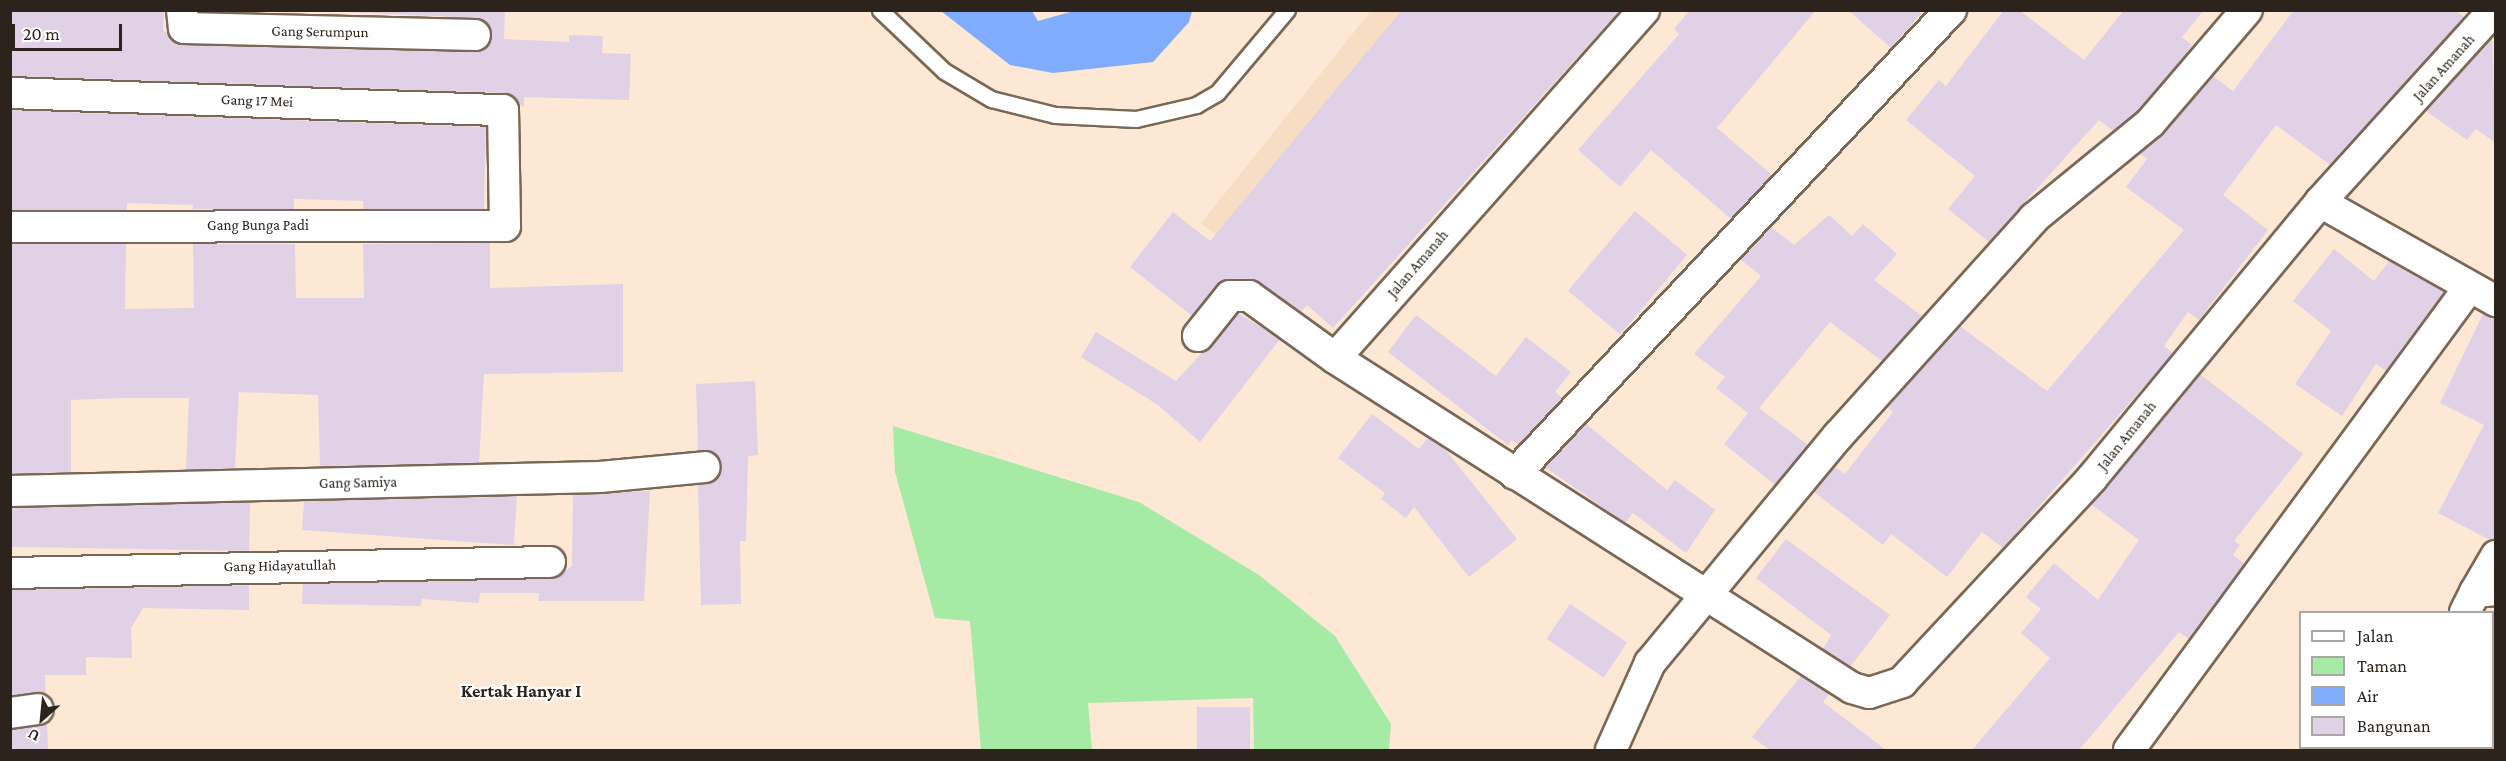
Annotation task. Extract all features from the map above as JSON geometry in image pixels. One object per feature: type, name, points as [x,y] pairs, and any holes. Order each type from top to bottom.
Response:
[{"type":"street","name":"Gang Serumpun","points":[[182,10],[184,28],[475,35]]},
{"type":"street","name":"Jalan Amanah","points":[[1644,10],[1335,358],[1852,688],[1882,692],[1902,682],[2092,478],[2320,202],[2494,10]]},
{"type":"street","points":[[1515,474],[1951,10]]},
{"type":"street","points":[[1611,750],[1650,663],[1705,593],[2034,218],[2150,123],[2247,10]]},
{"type":"street","name":"Gang 17 Mei","points":[[10,93],[503,110],[505,226]]},
{"type":"street","points":[[2320,202],[2468,289],[2496,301]]},
{"type":"street","name":"Gang Bunga Padi","points":[[10,227],[505,226]]},
{"type":"street","points":[[2129,750],[2468,289]]},
{"type":"street","points":[[1197,336],[1230,296],[1249,296],[1335,358]]},
{"type":"street","name":"Gang Samiya","points":[[10,491],[600,477],[705,467]]},
{"type":"street","points":[[2479,598],[2496,556]]},
{"type":"street","name":"Gang Hidayatullah","points":[[10,573],[550,562]]},
{"type":"lane","points":[[880,10],[944,71],[991,99],[1055,115],[1136,119],[1196,105],[1217,93],[1287,10]]},
{"type":"shaded area","points":[[1371,11],[1482,11],[1253,267],[1201,223]]},
{"type":"green space","points":[[893,426],[1139,502],[1259,575],[1335,636],[1391,724],[1389,750],[1254,750],[1253,698],[1088,703],[1092,750],[981,750],[970,621],[935,618],[895,472]]},
{"type":"water","points":[[941,11],[1032,11],[1038,21],[1074,11],[1192,11],[1189,22],[1153,62],[1053,73],[1010,65]]},
{"type":"building","points":[[10,10],[164,10],[163,30],[184,45],[475,52],[484,50],[492,36],[490,26],[476,18],[305,10],[505,10],[504,39],[569,42],[569,35],[603,36],[602,53],[631,54],[629,100],[524,97],[524,107],[504,93],[10,76]]},
{"type":"building","points":[[1402,10],[1620,10],[1333,328],[1307,305],[1301,312],[1249,279],[1222,281],[1192,316],[1130,267],[1173,212],[1210,241]]},
{"type":"building","points":[[1690,10],[1816,10],[1717,128],[1772,175],[1731,219],[1651,150],[1620,187],[1578,150],[1679,34],[1674,29]]},
{"type":"building","points":[[1848,10],[1924,10],[1891,48]]},
{"type":"building","points":[[2004,10],[2019,10],[2084,60],[2124,10],[2204,10],[2182,37],[2192,45],[2185,56],[2138,111],[2113,131],[2099,120],[1989,242],[1948,209],[1975,176],[1906,120],[1939,80],[1946,86]]},
{"type":"building","points":[[2294,10],[2455,10],[2464,17],[2330,165],[2276,125],[2223,195],[2268,230],[2199,320],[2188,312],[2164,346],[2173,353],[2003,548],[1982,532],[1947,577],[1891,534],[1883,545],[1814,492],[1835,467],[1845,474],[1893,412],[1888,408],[1898,395],[1960,326],[2047,391],[2184,230],[2126,187],[2147,159],[2140,154],[2213,76],[2233,91]]},
{"type":"building","points":[[2492,38],[2496,143],[2476,129],[2467,140],[2426,111]]},
{"type":"building","points":[[10,110],[486,127],[484,209],[363,209],[363,201],[294,199],[294,209],[193,209],[193,205],[127,203],[127,210],[10,210]]},
{"type":"building","points":[[1635,211],[1687,255],[1620,334],[1568,291]]},
{"type":"building","points":[[1829,215],[1852,236],[1863,224],[1897,254],[1874,280],[1922,316],[1882,361],[1830,322],[1759,408],[1808,445],[1775,485],[1724,444],[1748,413],[1716,388],[1725,377],[1694,354],[1761,276],[1740,259],[1771,227],[1794,245]]},
{"type":"building","points":[[490,243],[490,288],[623,284],[623,372],[484,374],[479,463],[320,466],[318,395],[239,392],[235,468],[186,470],[189,398],[122,398],[71,400],[71,472],[10,474],[10,244],[126,244],[125,309],[194,308],[193,244],[295,244],[296,298],[364,298],[363,244]]},
{"type":"building","points":[[2334,249],[2374,281],[2389,261],[2444,292],[2386,371],[2376,364],[2342,416],[2295,384],[2331,331],[2293,301]]},
{"type":"building","points":[[1238,313],[1280,339],[1200,442],[1158,405],[1081,357],[1096,332],[1176,381]]},
{"type":"building","points":[[2483,314],[2496,318],[2496,539],[2490,540],[2438,513],[2484,425],[2440,403]]},
{"type":"building","points":[[1416,315],[1496,376],[1526,337],[1571,372],[1555,392],[1563,398],[1519,445],[1512,440],[1508,445],[1388,352]]},
{"type":"building","points":[[2200,374],[2303,454],[2234,541],[2240,545],[2233,555],[2245,564],[2189,639],[2179,632],[2079,750],[1972,750],[2050,658],[2021,633],[2041,609],[2026,597],[2054,563],[2098,600],[2139,540],[2091,504]]},
{"type":"building","points":[[755,381],[758,455],[748,456],[746,541],[740,541],[741,604],[701,605],[698,485],[715,481],[722,466],[713,452],[698,450],[696,384]]},
{"type":"building","points":[[1372,414],[1419,449],[1428,438],[1445,449],[1517,539],[1469,577],[1414,507],[1406,518],[1381,499],[1385,493],[1338,458]]},
{"type":"building","points":[[1586,424],[1667,490],[1675,480],[1715,510],[1686,553],[1633,513],[1625,523],[1545,467]]},
{"type":"building","points":[[306,481],[517,496],[514,545],[302,530]]},
{"type":"building","points":[[650,491],[644,601],[538,601],[539,593],[480,593],[479,603],[422,599],[421,606],[302,604],[303,584],[558,577],[572,566],[573,495]]},
{"type":"building","points":[[10,499],[250,503],[249,551],[10,547]]},
{"type":"building","points":[[1786,539],[1890,615],[1850,667],[1823,649],[1831,635],[1756,578]]},
{"type":"building","points":[[249,585],[249,610],[143,608],[131,628],[132,658],[86,657],[86,675],[45,675],[46,694],[10,696],[10,590]]},
{"type":"building","points":[[1570,604],[1627,643],[1604,677],[1547,639]]},
{"type":"building","points":[[1801,676],[1829,694],[1823,702],[1886,750],[1770,750],[1752,737]]},
{"type":"building","points":[[1197,707],[1250,707],[1250,750],[1197,750]]},
{"type":"building","points":[[47,723],[48,750],[10,750],[10,730]]},
{"type":"district","name":"Kertak Hanyar I","points":[[521,691]]}]
